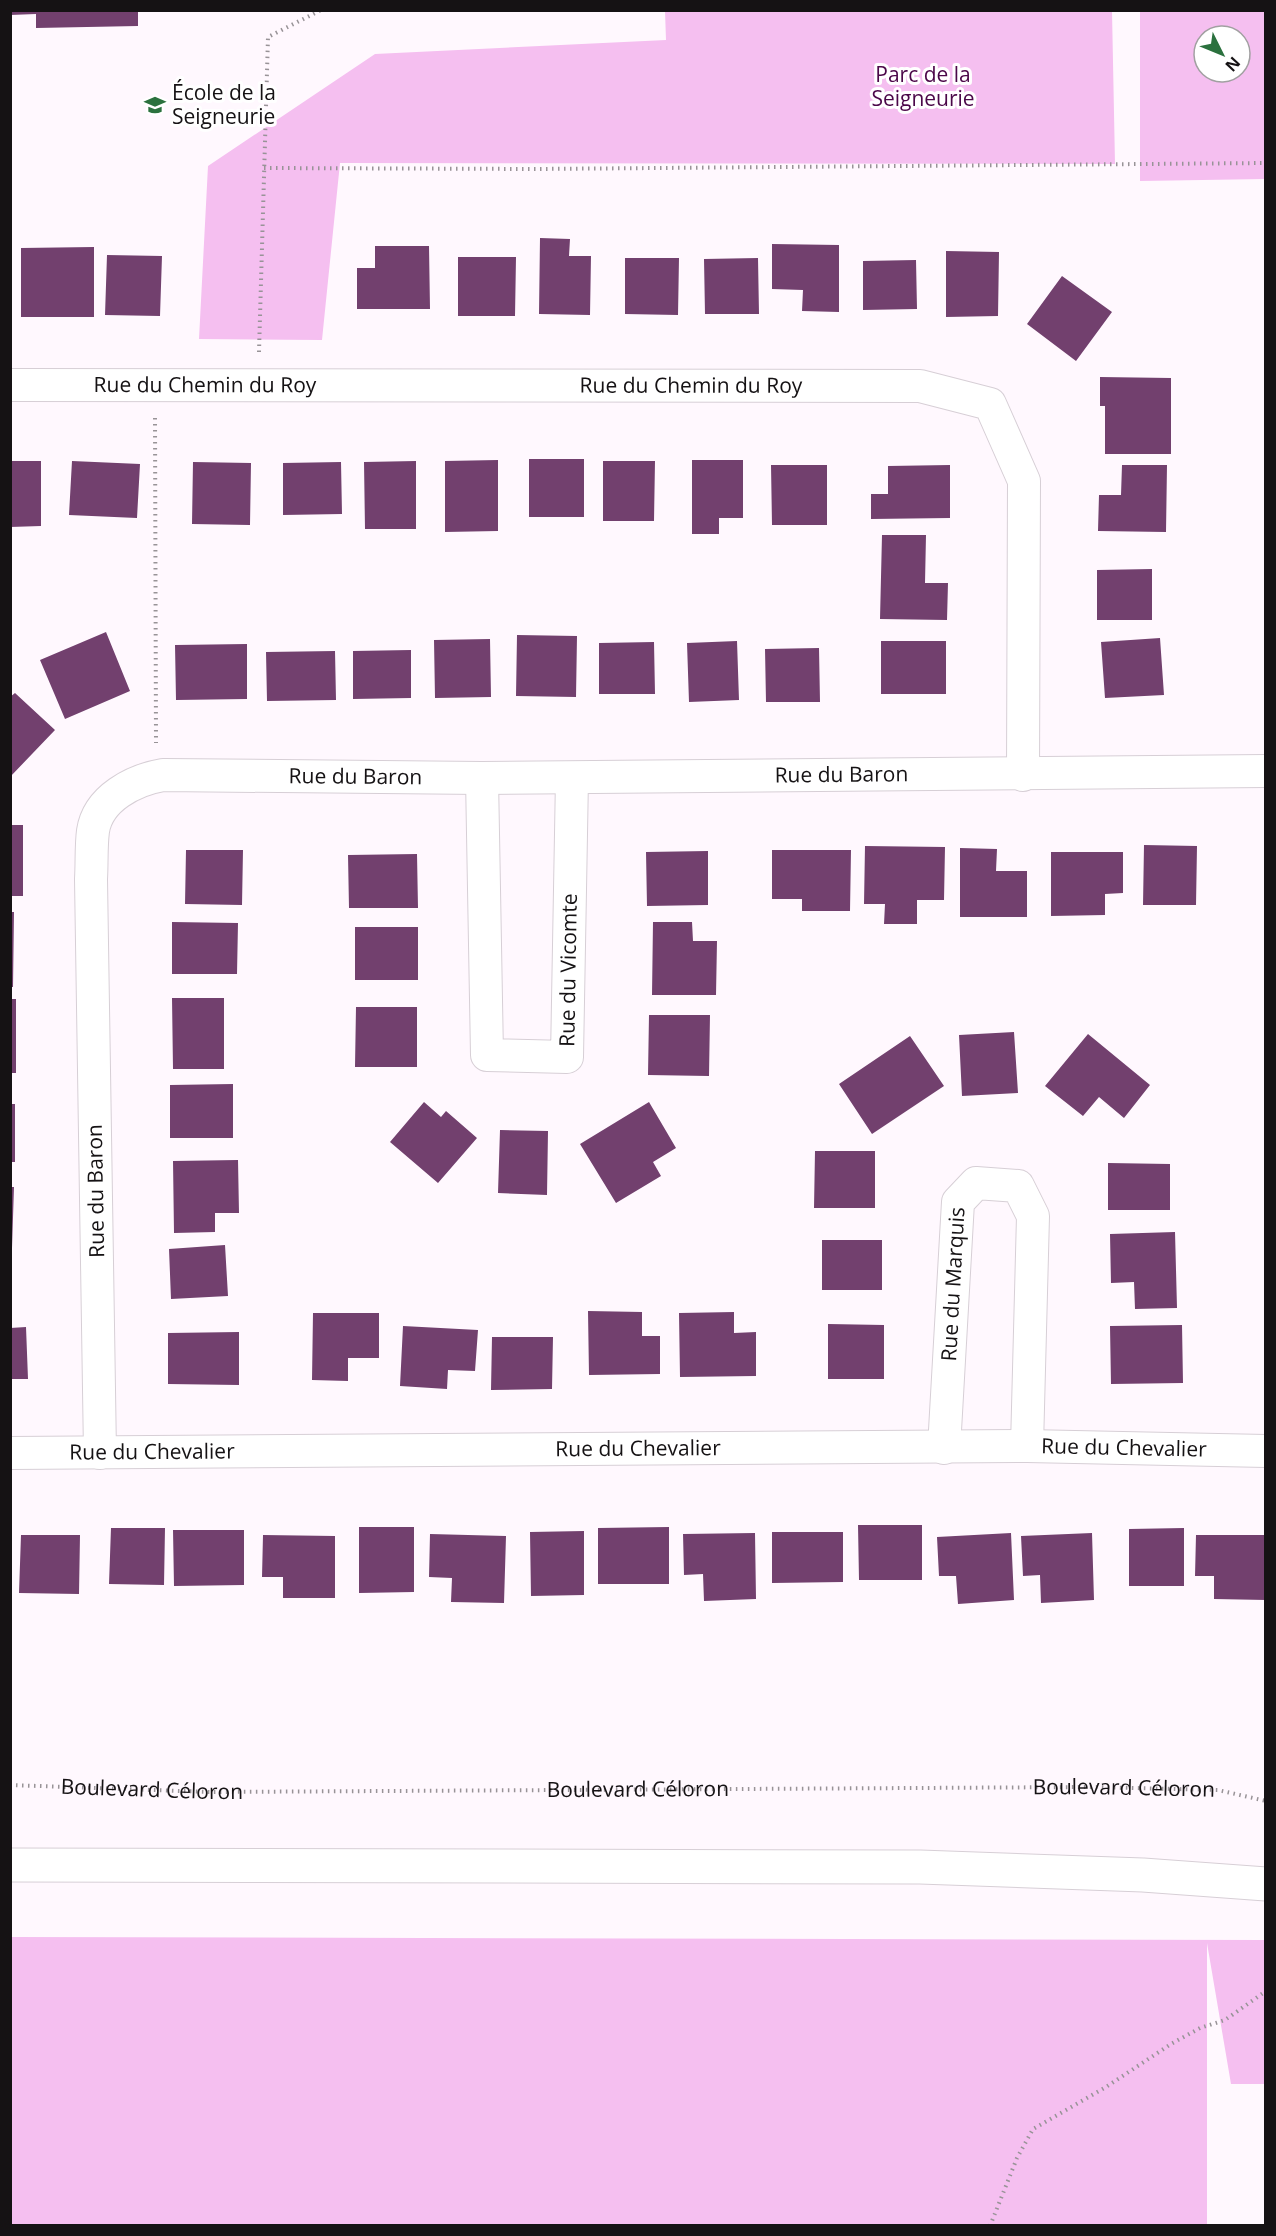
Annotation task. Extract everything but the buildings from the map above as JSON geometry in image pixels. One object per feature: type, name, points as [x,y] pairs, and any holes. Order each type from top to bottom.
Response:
[{"type":"street","name":"Rue du Chemin du Roy","points":[[10,385],[920,386],[990,404],[1024,482],[1023,775]]},
{"type":"street","name":"Rue du Baron","points":[[100,1453],[91,879],[93,828],[110,800],[137,781],[163,775],[572,778],[1266,771]]},
{"type":"street","name":"Rue du Vicomte","points":[[482,778],[487,1055],[567,1057],[572,778]]},
{"type":"street","name":"Rue du Marquis","points":[[944,1448],[958,1202],[976,1183],[1018,1186],[1033,1216],[1027,1446]]},
{"type":"street","name":"Rue du Chevalier","points":[[10,1453],[1027,1446],[1266,1451]]},
{"type":"street","points":[[10,1865],[943,1867],[1143,1875],[1266,1884]]},
{"type":"path","points":[[259,360],[268,37],[321,10]]},
{"type":"path","points":[[264,168],[548,169],[1266,163]]},
{"type":"path","points":[[155,411],[156,747]]},
{"type":"path","name":"Boulevard Céloron","points":[[10,1785],[210,1792],[1090,1787],[1218,1790],[1266,1801]]},
{"type":"path","points":[[990,2226],[1017,2158],[1033,2129],[1106,2087],[1171,2044],[1200,2028],[1225,2020],[1266,1991]]},
{"type":"green space","name":"Parc de la Seigneurie","points":[[665,11],[1112,11],[1115,164],[340,163],[322,340],[199,339],[208,166],[375,54],[666,40]]},
{"type":"green space","points":[[1140,11],[1265,11],[1265,179],[1140,181]]},
{"type":"green space","points":[[11,1937],[1265,1940],[1265,2084],[1231,2084],[1207,1943],[1207,2225],[11,2225]]},
{"type":"place","name":"École de la Seigneurie","points":[[155,105]]}]
